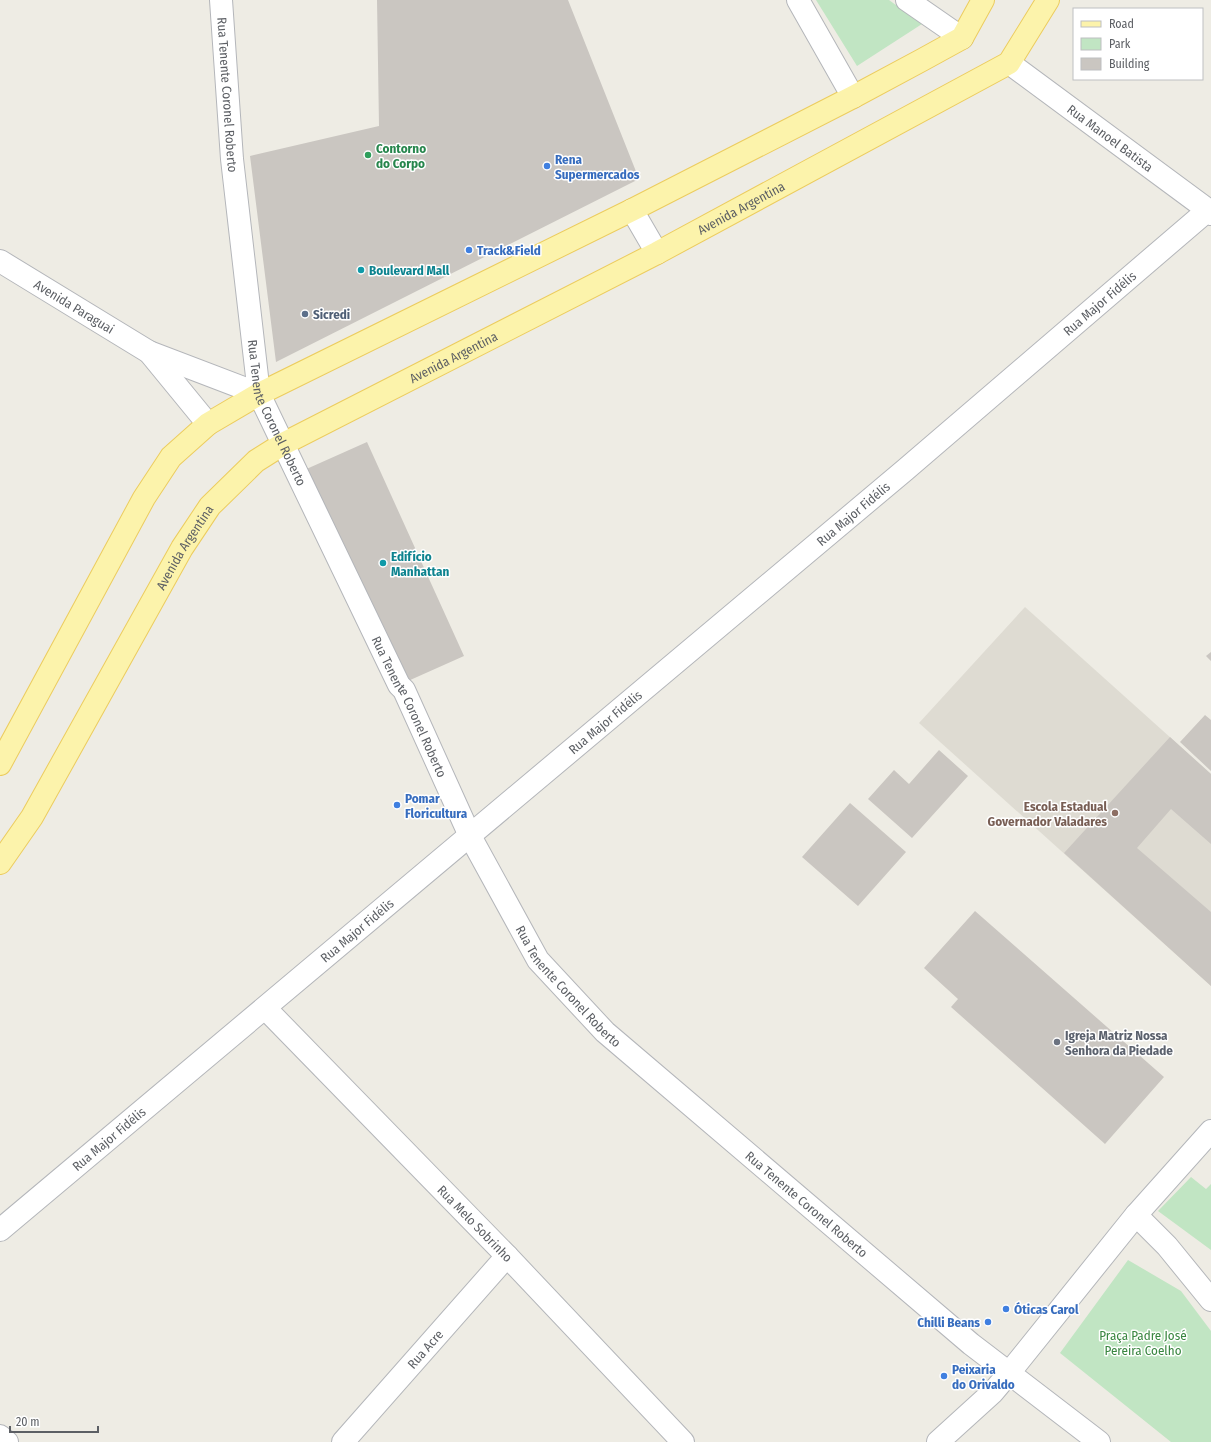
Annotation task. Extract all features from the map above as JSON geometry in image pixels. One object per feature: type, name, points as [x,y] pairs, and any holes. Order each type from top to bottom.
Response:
[{"type":"main road","points":[[0,764],[144,498],[171,457],[208,424],[259,394],[632,210],[853,97],[962,38],[983,0]]},
{"type":"main road","points":[[1009,64],[1048,0]]},
{"type":"main road","name":"Avenida Argentina","points":[[0,863],[32,817],[182,548],[210,506],[256,461],[282,444],[657,253],[1009,64]]},
{"type":"street","name":"Rua Tenente Coronel Roberto","points":[[220,0],[232,159],[259,394],[399,685],[404,690],[470,836],[538,960],[605,1032],[971,1344],[1009,1372]]},
{"type":"street","points":[[798,0],[853,97]]},
{"type":"street","points":[[907,0],[962,38]]},
{"type":"street","name":"Rua Manoel Batista","points":[[1009,64],[1210,212]]},
{"type":"street","points":[[632,210],[657,253]]},
{"type":"street","name":"Rua Major Fidélis","points":[[0,1230],[1210,212]]},
{"type":"street","name":"Avenida Paraguai","points":[[0,261],[148,352],[259,394]]},
{"type":"street","name":"Avenida Paraguai","points":[[148,352],[208,424]]},
{"type":"street","name":"Rua Melo Sobrinho","points":[[265,1008],[507,1256],[683,1442]]},
{"type":"street","points":[[938,1442],[993,1392],[1031,1347],[1136,1215],[1211,1131]]},
{"type":"street","points":[[1136,1215],[1167,1246],[1210,1297]]},
{"type":"street","name":"Rua Acre","points":[[343,1442],[507,1256]]},
{"type":"street","points":[[1009,1372],[1100,1442]]},
{"type":"street","points":[[0,1436],[6,1442]]},
{"type":"shaded area","name":"Escola Estadual Governador Valadares","points":[[1025,607],[1211,774],[1211,986],[919,723]]},
{"type":"green space","points":[[816,0],[889,0],[922,24],[857,66]]},
{"type":"green space","points":[[1191,1177],[1206,1189],[1211,1184],[1211,1250],[1158,1211]]},
{"type":"green space","name":"Praça Padre José Pereira Coelho","points":[[1128,1260],[1181,1291],[1211,1331],[1211,1442],[1171,1442],[1060,1353]]},
{"type":"building","name":"Boulevard Mall","points":[[377,0],[568,0],[639,179],[276,362],[250,156],[379,126]]},
{"type":"building","name":"Edifício Manhattan","points":[[367,442],[464,656],[399,685],[302,471]]},
{"type":"building","points":[[1211,652],[1211,661],[1206,656]]},
{"type":"building","points":[[1205,715],[1211,720],[1211,771],[1180,742]]},
{"type":"building","points":[[1170,737],[1211,774],[1211,844],[1171,809],[1137,848],[1211,912],[1211,986],[1064,853]]},
{"type":"building","points":[[939,750],[968,776],[912,838],[868,799],[894,770],[909,784]]},
{"type":"building","points":[[850,803],[906,852],[858,906],[802,857]]},
{"type":"building","name":"Igreja Matriz Nossa Senhora da Piedade","points":[[975,911],[1164,1077],[1105,1144],[951,1007],[958,999],[924,968]]},
{"type":"place","name":"Contorno do Corpo","points":[[368,155]]},
{"type":"place","name":"Rena Supermercados","points":[[547,166]]},
{"type":"place","name":"Track&Field","points":[[469,250]]},
{"type":"place","name":"Boulevard Mall","points":[[361,270]]},
{"type":"place","name":"Sicredi","points":[[305,314]]},
{"type":"place","name":"Edifício Manhattan","points":[[383,563]]},
{"type":"place","name":"Pomar Floricultura","points":[[397,805]]},
{"type":"place","name":"Escola Estadual Governador Valadares","points":[[1115,813]]},
{"type":"place","name":"Igreja Matriz Nossa Senhora da Piedade","points":[[1057,1042]]},
{"type":"place","name":"Óticas Carol","points":[[1006,1309]]},
{"type":"place","name":"Chilli Beans","points":[[988,1322]]},
{"type":"place","name":"Peixaria do Orivaldo","points":[[944,1376]]}]
